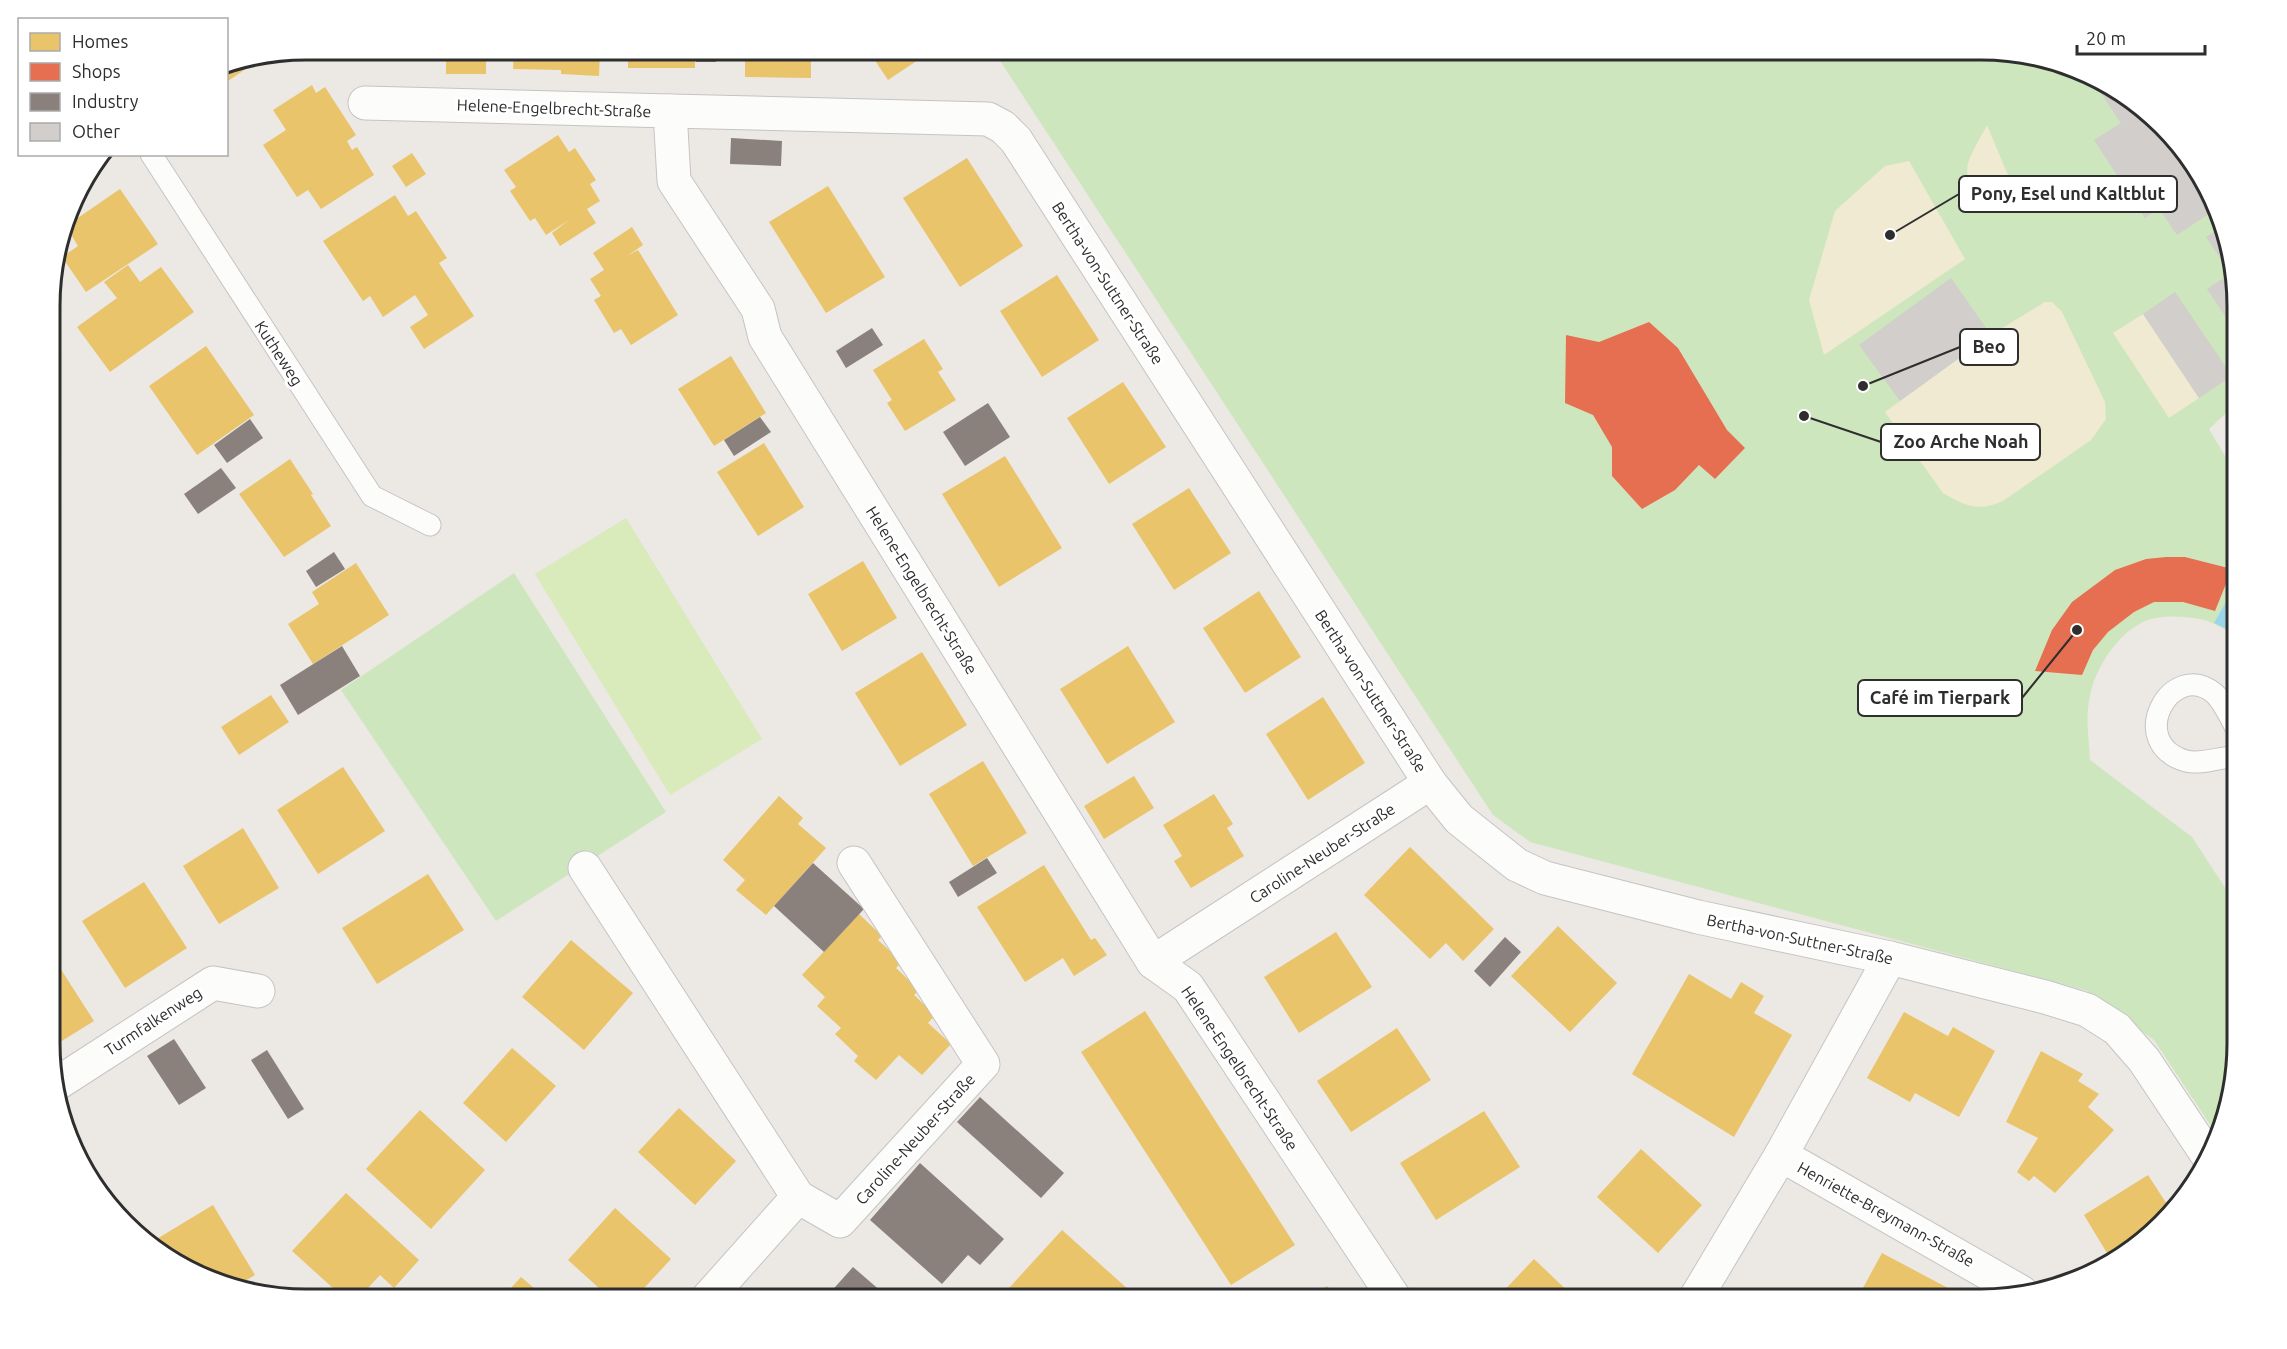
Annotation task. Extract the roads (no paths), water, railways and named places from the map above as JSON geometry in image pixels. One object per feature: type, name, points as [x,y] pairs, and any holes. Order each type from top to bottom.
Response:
[{"type":"street","name":"Helene-Engelbrecht-Straße","points":[[365,102],[670,111],[674,180],[758,309],[765,337],[1153,962],[1188,987],[1388,1289]]},
{"type":"street","name":"Bertha-von-Suttner-Straße","points":[[670,111],[988,118],[1003,127],[1016,140],[1430,783],[1459,819],[1517,865],[1545,878],[1698,917],[1890,958],[2087,1010],[2117,1029],[2144,1060],[2203,1149]]},
{"type":"street","name":"Caroline-Neuber-Straße","points":[[1153,962],[1430,783]]},
{"type":"street","name":"Caroline-Neuber-Straße","points":[[585,868],[798,1197],[840,1221],[983,1064],[854,863]]},
{"type":"street","name":"Henriette-Breymann-Straße","points":[[1701,1289],[1781,1155],[1890,958]]},
{"type":"street","name":"Turmfalkenweg","points":[[63,1080],[213,982],[258,990]]},
{"type":"street","name":"Henriette-Breymann-Straße","points":[[1781,1155],[2012,1287]]},
{"type":"street","points":[[724,1289],[798,1197]]},
{"type":"lane","name":"Kutheweg","points":[[152,156],[372,496],[430,525]]},
{"type":"lane","points":[[2227,713],[2216,695],[2204,687],[2192,686],[2179,688],[2169,695],[2160,707],[2156,720],[2158,735],[2164,748],[2174,756],[2189,761],[2227,758]]},
{"type":"water","points":[[2227,600],[2227,629],[2214,623]]},
{"type":"place","name":"Pony, Esel und Kaltblut","points":[[1890,235]]},
{"type":"place","name":"Beo","points":[[1863,386]]},
{"type":"place","name":"Zoo Arche Noah","points":[[1804,416]]},
{"type":"place","name":"Café im Tierpark","points":[[2077,630]]}]
